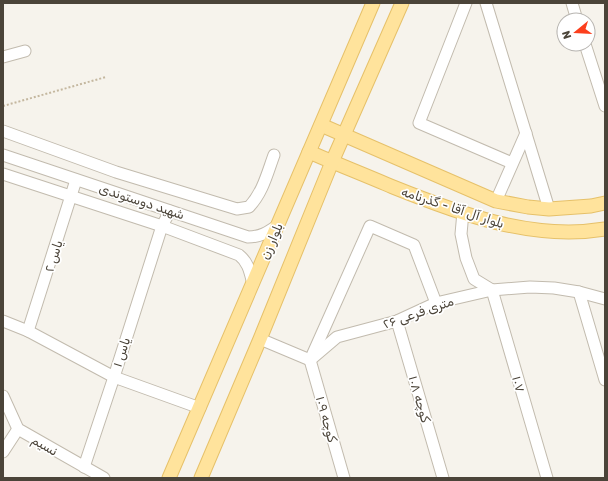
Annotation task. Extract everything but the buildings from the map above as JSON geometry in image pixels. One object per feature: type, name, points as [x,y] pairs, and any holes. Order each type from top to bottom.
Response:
[{"type":"main road","name":"بلوار زن","points":[[169,478],[373,3]]},
{"type":"main road","name":"بلوار زن","points":[[201,478],[260,339],[332,162],[402,3]]},
{"type":"main road","name":"بلوار آل آقا - گذرنامه","points":[[321,125],[496,201],[513,205],[548,209],[591,206],[605,203]]},
{"type":"main road","name":"بلوار آل آقا - گذرنامه","points":[[309,152],[436,204],[501,225],[573,232],[605,229]]},
{"type":"street","points":[[466,3],[419,123],[512,163]]},
{"type":"street","points":[[486,3],[548,209]]},
{"type":"street","points":[[3,57],[25,51]]},
{"type":"street","points":[[588,52],[605,106]]},
{"type":"street","points":[[3,131],[116,172],[237,208],[249,207],[256,199],[261,191],[274,155]]},
{"type":"street","points":[[496,201],[526,133]]},
{"type":"street","name":"شهید دوستوندی","points":[[3,155],[248,238],[266,234],[278,224]]},
{"type":"street","name":"شهید دوستوندی","points":[[3,174],[162,226],[239,255],[245,260],[249,268],[253,284]]},
{"type":"street","name":"یاس ۲","points":[[28,331],[76,180]]},
{"type":"street","name":"یاس ۱","points":[[3,321],[28,331],[114,377],[162,226],[170,211]]},
{"type":"street","points":[[463,212],[461,234],[466,258],[474,279],[492,290]]},
{"type":"street","points":[[260,339],[310,360],[370,226],[414,245],[436,303]]},
{"type":"street","name":"۲۶ متری فرعی","points":[[310,360],[337,337],[397,321],[436,303],[492,290],[530,287],[554,288],[579,292],[605,299]]},
{"type":"street","name":"۱۰۷","points":[[492,290],[547,478]]},
{"type":"street","points":[[579,292],[605,380]]},
{"type":"street","name":"کوچه ۱۰۸","points":[[397,321],[443,478]]},
{"type":"street","name":"کوچه ۱۰۹","points":[[310,360],[344,478]]},
{"type":"street","points":[[84,467],[114,377],[200,408]]},
{"type":"street","name":"نسیم","points":[[3,396],[18,429],[104,478]]},
{"type":"street","points":[[3,452],[18,429]]},
{"type":"path","points":[[3,106],[106,77]]}]
